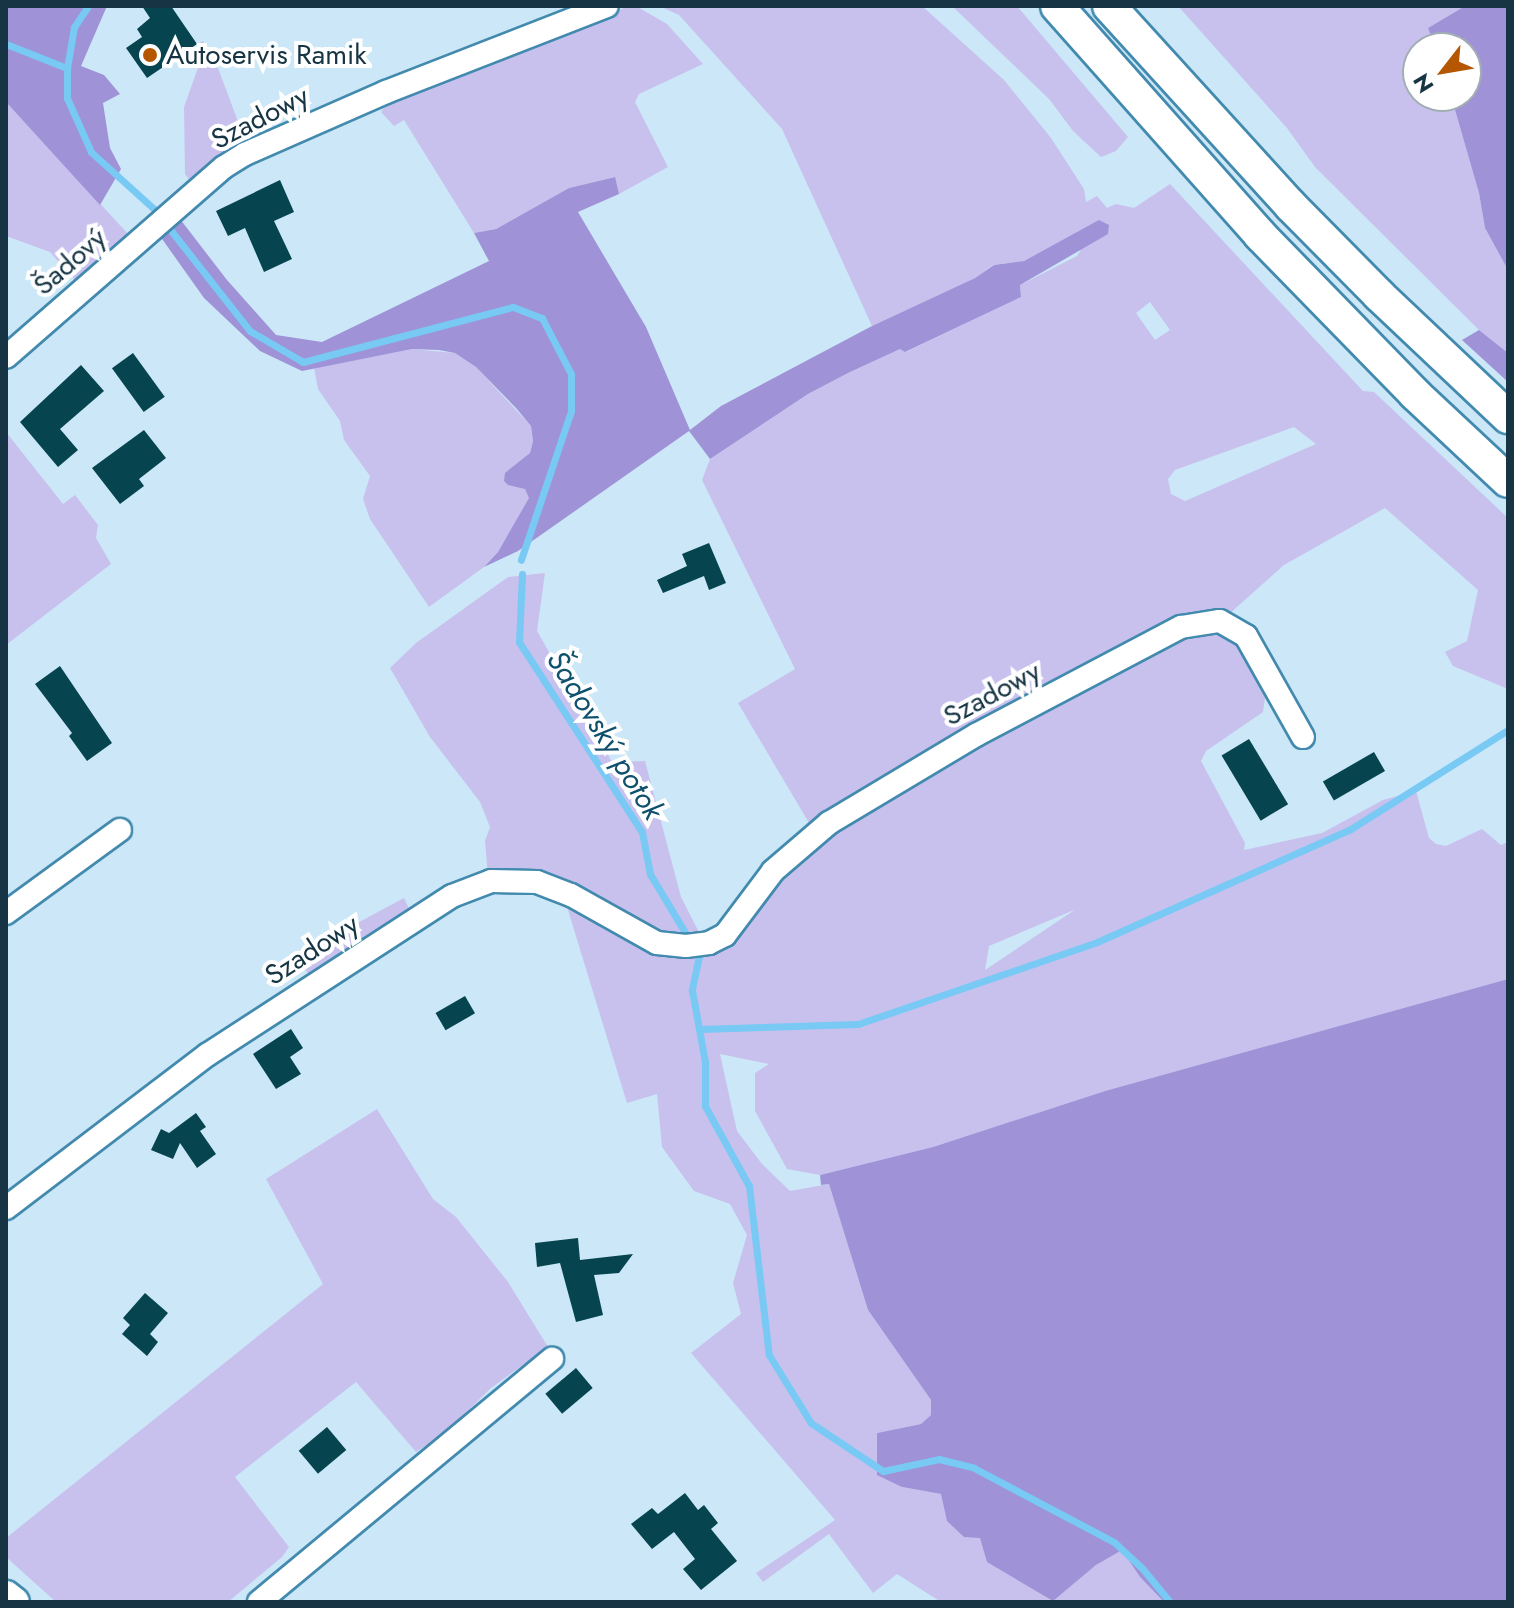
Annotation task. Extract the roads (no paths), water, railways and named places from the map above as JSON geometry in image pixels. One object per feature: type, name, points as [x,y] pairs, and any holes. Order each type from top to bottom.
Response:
[{"type":"highway","points":[[1057,6],[1270,246],[1415,394],[1508,481]]},
{"type":"highway","points":[[1109,6],[1291,206],[1379,295],[1508,417]]},
{"type":"main road","points":[[6,1595],[15,1602]]},
{"type":"street","name":"Szadowy","points":[[174,212],[224,167],[245,154],[386,92],[607,6]]},
{"type":"street","name":"Šadový","points":[[6,357],[174,212]]},
{"type":"street","name":"Szadowy","points":[[6,1208],[207,1055],[452,896],[491,881],[537,882],[571,895],[657,943],[694,945],[725,935],[773,871],[829,823],[976,735],[1181,627],[1220,621],[1246,636],[1303,737]]},
{"type":"street","points":[[6,913],[120,830]]},
{"type":"street","points":[[259,1602],[552,1359]]},
{"type":"waterway","points":[[67,68],[74,27],[88,6]]},
{"type":"waterway","name":"Šadovský potok","points":[[6,44],[67,68],[67,98],[91,152],[154,209],[250,331],[303,362],[513,307],[542,318],[571,374],[571,411],[521,560]]},
{"type":"waterway","name":"Šadovský potok","points":[[522,574],[519,642],[642,832],[650,874],[699,956],[692,990],[705,1062],[705,1106],[749,1186],[769,1355],[811,1423],[883,1471],[939,1459],[974,1468],[1114,1542],[1142,1568],[1170,1602]]},
{"type":"waterway","points":[[699,1029],[858,1024],[1097,942],[1349,830],[1508,730]]},
{"type":"place","name":"Autoservis Ramik","points":[[150,55]]}]
